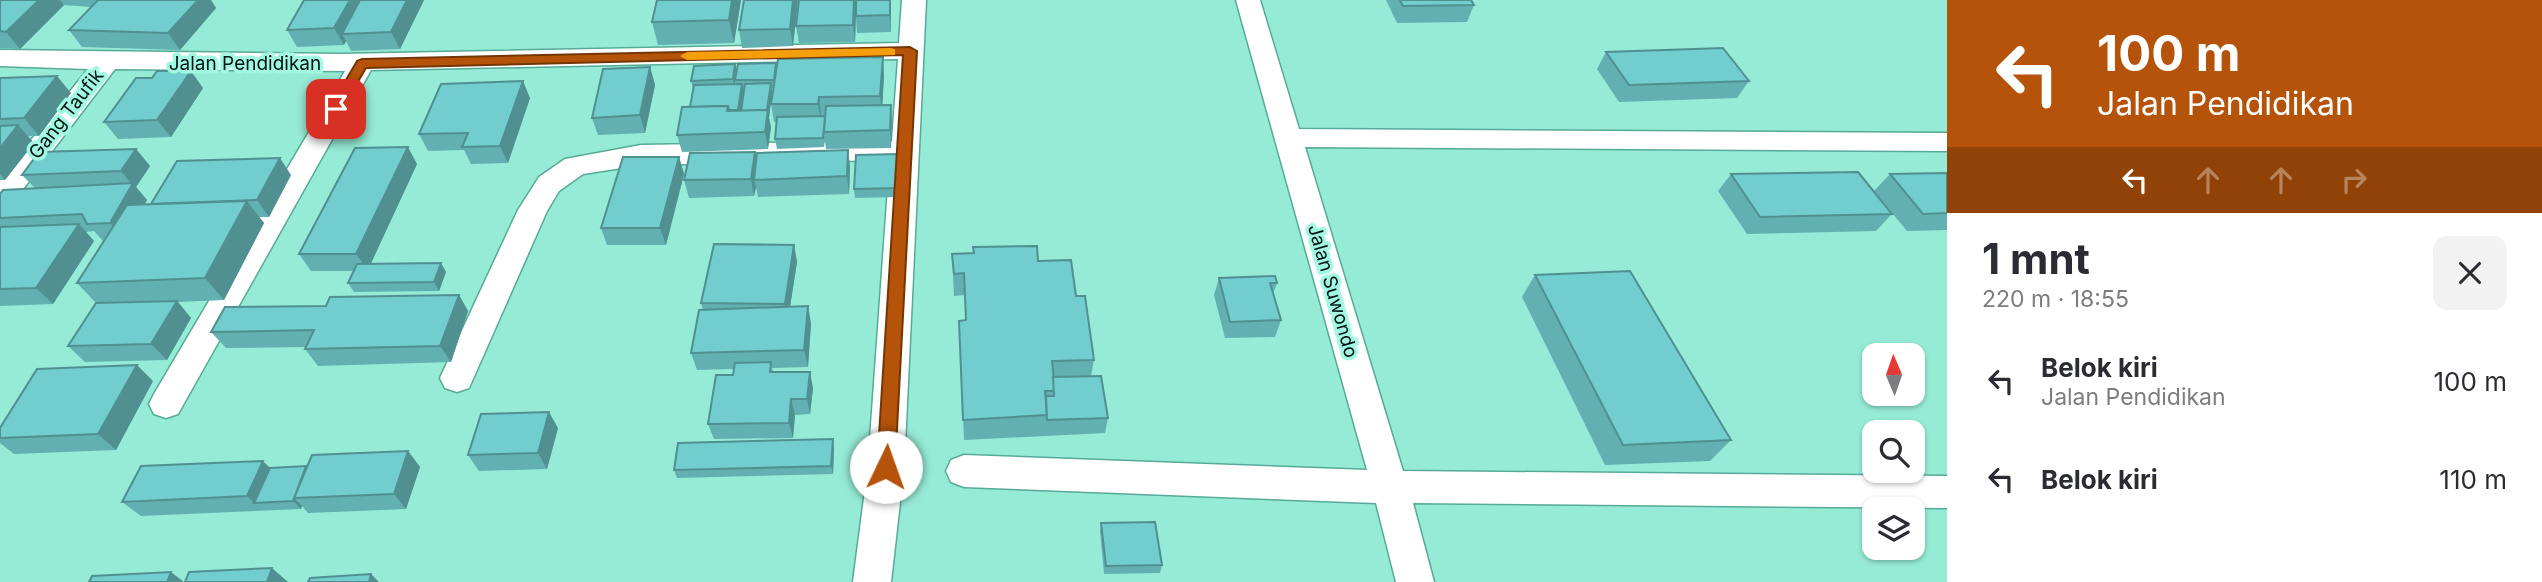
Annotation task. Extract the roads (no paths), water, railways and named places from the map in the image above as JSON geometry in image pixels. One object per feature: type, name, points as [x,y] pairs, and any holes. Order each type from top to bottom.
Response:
[{"type":"street","points":[[872,582],[886,467],[914,0]]},
{"type":"street","name":"Jalan Suwondo","points":[[1248,0],[1390,487],[1415,582]]},
{"type":"street","name":"Jalan Pendidikan","points":[[0,58],[107,62],[362,64],[910,51]]},
{"type":"street","name":"Gang Taufik","points":[[0,199],[107,62]]},
{"type":"street","points":[[166,404],[362,64]]},
{"type":"street","points":[[1288,138],[1947,142]]},
{"type":"street","points":[[457,378],[533,211],[549,184],[575,166],[604,159],[641,155],[904,150]]},
{"type":"street","points":[[964,471],[1390,487],[1947,492]]}]
